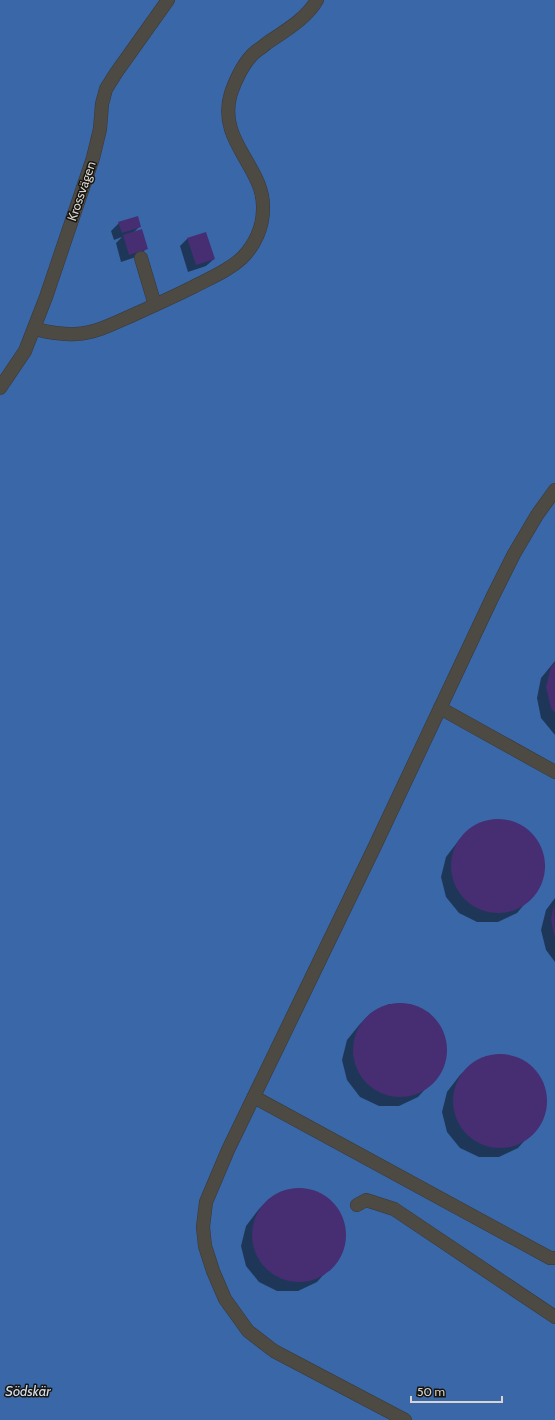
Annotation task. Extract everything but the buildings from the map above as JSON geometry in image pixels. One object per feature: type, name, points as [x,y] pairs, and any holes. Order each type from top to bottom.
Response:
[{"type":"street","name":"Krossvägen","points":[[0,388],[25,351],[34,329],[93,158],[100,129],[102,104],[106,89],[168,0]]},
{"type":"street","points":[[34,329],[56,334],[77,334],[98,330],[224,272],[243,257],[256,240],[261,225],[263,209],[262,194],[253,173],[232,136],[228,117],[230,95],[238,75],[253,54],[288,29],[312,8],[317,0]]},
{"type":"street","points":[[141,258],[155,305]]},
{"type":"street","points":[[405,1420],[274,1351],[248,1331],[226,1299],[213,1271],[205,1246],[203,1227],[206,1202],[228,1150],[514,554],[555,490]]},
{"type":"street","points":[[440,708],[555,772]]},
{"type":"street","points":[[254,1097],[550,1258],[555,1258]]},
{"type":"street","points":[[356,1205],[366,1200],[394,1209],[553,1314],[555,1317]]},
{"type":"water","name":"Södskär","points":[[0,0],[555,0],[555,1420],[0,1420]]}]
